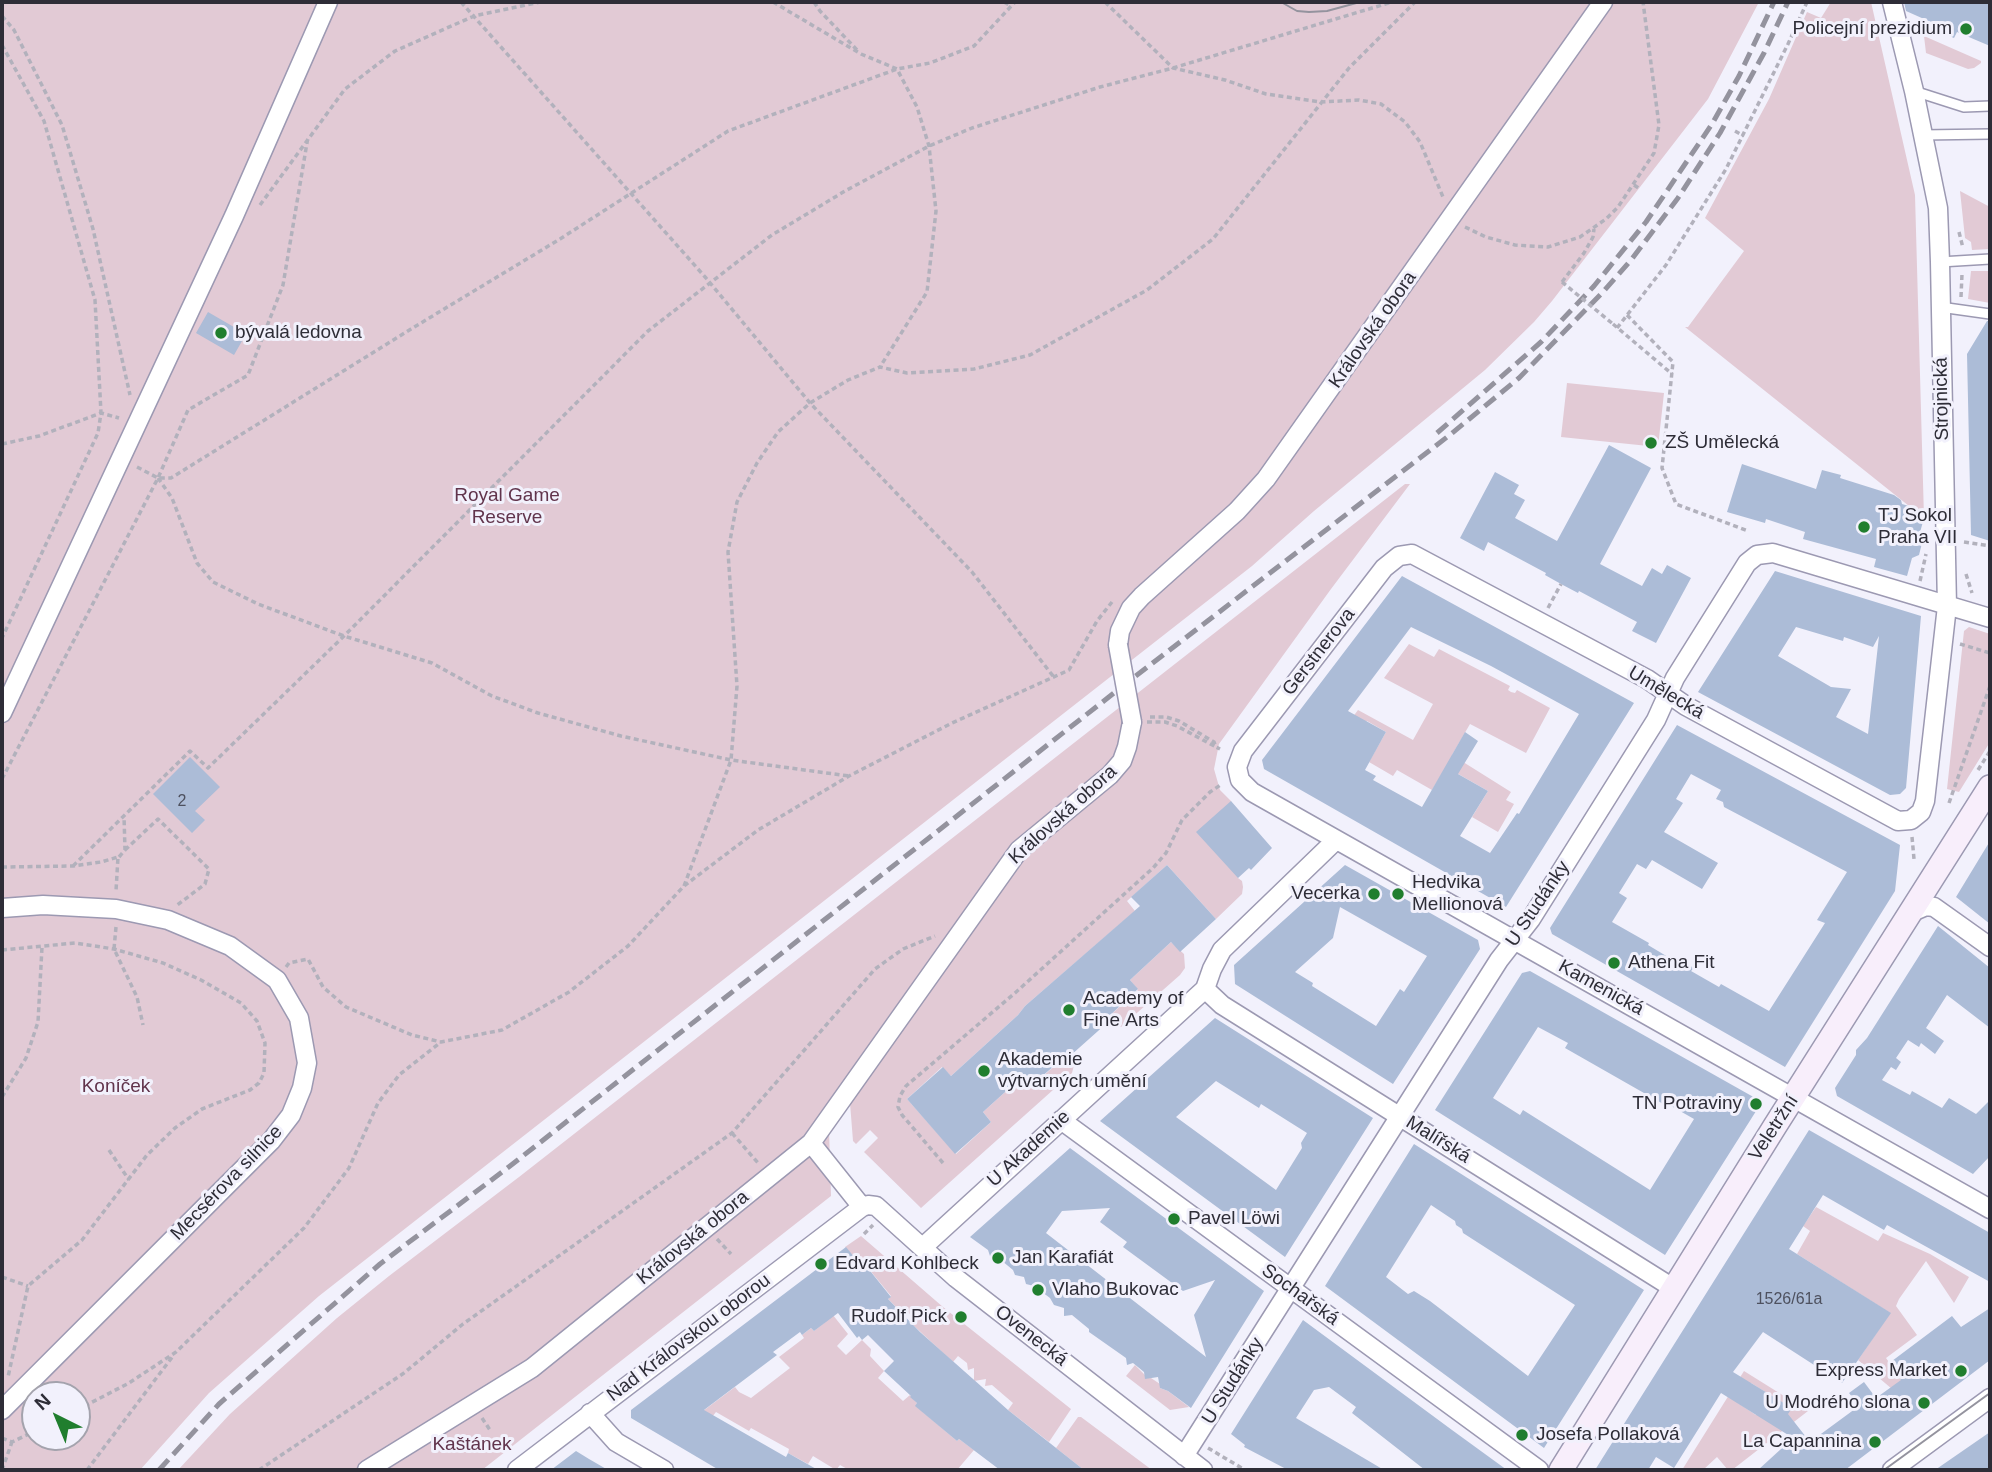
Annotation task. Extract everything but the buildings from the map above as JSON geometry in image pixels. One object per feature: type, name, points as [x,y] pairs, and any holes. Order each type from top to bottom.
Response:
[{"type":"main road","name":"Veletržní","points":[[1561,1470],[1990,787]]},
{"type":"street","points":[[2,713],[234,216],[328,2]]},
{"type":"street","name":"Královská obora","points":[[367,1470],[532,1368],[811,1143],[1018,850],[1110,775],[1122,761],[1140,720],[1118,645],[1120,631],[1131,608],[1237,511],[1266,478],[1603,2]]},
{"type":"street","name":"Strojnická","points":[[1892,2],[1938,208],[1947,606],[1925,801]]},
{"type":"street","name":"U Studánky","points":[[1184,1456],[1499,960],[1531,919],[1656,720],[1675,678],[1743,569],[1757,555],[1773,552],[1990,618]]},
{"type":"street","name":"Umělecká","points":[[1398,556],[1419,556],[1647,679],[1668,696],[1898,821],[1917,817],[1925,801]]},
{"type":"street","name":"Gerstnerova","points":[[1238,773],[1243,751],[1384,568],[1398,556]]},
{"type":"street","name":"Kamenická","points":[[1238,773],[1244,786],[1252,792],[1988,1203]]},
{"type":"street","name":"U Akademie","points":[[923,1247],[1205,989],[1222,950],[1336,840]]},
{"type":"street","name":"Mecsérova silnice","points":[[2,908],[43,905],[116,909],[168,920],[230,946],[276,980],[299,1018],[307,1063],[302,1088],[290,1115],[271,1141],[5,1406]]},
{"type":"street","points":[[1912,912],[1926,906],[1934,907],[1990,947]]},
{"type":"street","name":"Malířská","points":[[1205,989],[1222,1005],[1674,1288]]},
{"type":"street","name":"Sochařská","points":[[1061,1120],[1539,1470]]},
{"type":"street","points":[[811,1143],[862,1207]]},
{"type":"street","name":"Ovenecká","points":[[862,1207],[876,1206],[956,1278],[1203,1470]]},
{"type":"street","name":"Nad Královskou oborou","points":[[517,1470],[862,1207]]},
{"type":"street","points":[[1892,1470],[1990,1398]]},
{"type":"street","points":[[590,1413],[616,1442],[664,1470]]},
{"type":"lane","points":[[1914,91],[1964,107],[1990,106]]},
{"type":"lane","points":[[1923,135],[1990,134]]},
{"type":"lane","points":[[1940,262],[1990,259]]},
{"type":"lane","points":[[1940,307],[1990,314]]},
{"type":"path","points":[[461,2],[629,195],[709,282],[810,403],[972,572],[1053,676]]},
{"type":"path","points":[[234,216],[250,220],[345,89],[395,51],[474,16],[540,2]]},
{"type":"path","points":[[773,2],[861,54],[897,69],[917,107],[929,146],[936,211],[927,292],[880,367]]},
{"type":"path","points":[[814,2],[861,54]]},
{"type":"path","points":[[1004,2],[1011,6]]},
{"type":"path","points":[[120,459],[158,478],[171,478],[728,131],[897,69],[930,63],[974,46],[1015,2]]},
{"type":"path","points":[[1105,2],[1173,68],[1225,80],[1266,94],[1321,102],[1360,100],[1381,104],[1405,122],[1420,142],[1451,218],[1486,237],[1532,248],[1564,243],[1594,229],[1618,207],[1654,153],[1659,125],[1643,2]]},
{"type":"path","points":[[73,866],[190,751],[208,768],[344,636],[648,331],[772,236],[845,191],[929,146],[972,128],[1100,87],[1173,68],[1392,2]]},
{"type":"path","points":[[684,886],[731,760],[737,686],[728,552],[737,502],[757,463],[778,432],[810,403],[848,380],[880,367],[907,373],[974,369],[1030,355],[1147,290],[1213,239],[1349,68],[1415,2]]},
{"type":"path","points":[[1615,326],[1627,315],[1666,265],[1709,197],[1744,136],[1807,2]]},
{"type":"path","points":[[2,16],[14,30],[62,125],[93,229],[136,423],[101,413],[39,436],[2,444]]},
{"type":"path","points":[[2,45],[44,121],[95,300],[101,413],[98,433],[2,638]]},
{"type":"path","points":[[1735,131],[1744,136]]},
{"type":"path","points":[[2,779],[158,478],[188,410],[248,376],[283,285],[308,137]]},
{"type":"path","points":[[1634,185],[1640,189]]},
{"type":"path","points":[[1594,229],[1593,237],[1584,253],[1562,282],[1672,374]]},
{"type":"path","points":[[1627,315],[1673,362],[1662,468],[1676,504],[1748,531]]},
{"type":"path","points":[[158,478],[172,498],[197,563],[213,582],[258,604],[344,636],[432,663],[492,696],[538,713],[621,736],[731,760],[849,776]]},
{"type":"path","points":[[1916,597],[1929,542]]},
{"type":"path","points":[[1964,542],[1990,546]]},
{"type":"path","points":[[1547,610],[1561,584]]},
{"type":"path","points":[[289,963],[307,959],[323,987],[346,1007],[412,1035],[441,1042],[502,1030],[569,992],[628,946],[684,886],[758,831],[849,776],[952,723],[1069,670],[1097,621],[1114,599],[1142,596]]},
{"type":"path","points":[[1960,644],[1990,653]]},
{"type":"path","points":[[1949,803],[1990,686]]},
{"type":"path","points":[[1140,720],[1166,717],[1179,721],[1214,742],[1218,748]]},
{"type":"path","points":[[943,1163],[898,1107],[906,1086],[1015,993],[1153,868],[1166,853],[1182,820],[1210,792],[1238,773]]},
{"type":"path","points":[[124,816],[125,850]]},
{"type":"path","points":[[2,867],[73,866],[118,857],[158,819],[209,869],[205,884],[177,903],[168,920]]},
{"type":"path","points":[[117,888],[118,857]]},
{"type":"path","points":[[115,930],[114,949],[137,997],[143,1025]]},
{"type":"path","points":[[260,1470],[404,1373],[463,1324],[732,1133],[875,969],[902,949],[941,932]]},
{"type":"path","points":[[2,950],[75,943],[114,949],[163,963],[201,980],[241,1003],[257,1021],[265,1043],[264,1073],[259,1083],[250,1090],[202,1109],[175,1128],[147,1155],[82,1240],[28,1286],[5,1406]]},
{"type":"path","points":[[2,1097],[26,1058],[38,1022],[42,946]]},
{"type":"path","points":[[87,1470],[176,1352],[304,1228],[349,1168],[378,1103],[399,1075],[441,1042]]},
{"type":"path","points":[[732,1133],[769,1177]]},
{"type":"path","points":[[109,1150],[129,1181]]},
{"type":"path","points":[[2,1277],[28,1286]]},
{"type":"path","points":[[91,1402],[129,1383],[176,1352]]},
{"type":"path","points":[[2,1438],[12,1442]]},
{"type":"path","points":[[2,1470],[12,1442],[21,1438]]},
{"type":"green space","name":"Royal Game Reserve","points":[[2,2],[1759,2],[1708,99],[1552,301],[1485,370],[1314,511],[1252,566],[319,1296],[209,1393],[140,1470],[2,1470]]},
{"type":"green space","points":[[1831,2],[1871,2],[1915,195],[1924,518],[1685,327],[1688,327],[1744,251],[1705,218],[1769,99],[1807,12],[1821,18]]},
{"type":"green space","points":[[1924,36],[1981,63],[1968,69],[1926,53]]},
{"type":"green space","points":[[1960,191],[1990,207],[1990,249],[1972,250],[1971,242],[1965,238]]},
{"type":"green space","points":[[1971,271],[1990,271],[1990,303],[1968,299]]},
{"type":"green space","points":[[1567,383],[1664,393],[1658,447],[1561,437]]},
{"type":"green space","name":"Kaštánek","points":[[1405,484],[1410,484],[1219,744],[1214,769],[1220,790],[1231,801],[1242,894],[1216,919],[1167,865],[1127,901],[1135,911],[1025,1006],[951,1076],[942,1067],[907,1099],[956,1154],[991,1122],[983,1112],[1025,1074],[1034,1084],[1068,1054],[1075,1061],[1072,1073],[921,1208],[864,1152],[878,1138],[870,1130],[856,1144],[853,1141],[850,1103],[829,1130],[831,1196],[482,1470],[178,1470],[230,1414],[337,1318],[389,1276]]},
{"type":"green space","points":[[1969,627],[1990,634],[1990,742],[1959,792],[1947,789],[1964,631]]},
{"type":"green space","points":[[1409,644],[1434,657],[1439,649],[1510,686],[1508,690],[1511,692],[1515,693],[1517,690],[1550,708],[1526,753],[1470,724],[1452,755],[1511,792],[1506,800],[1514,804],[1498,832],[1472,817],[1488,791],[1446,767],[1432,790],[1397,770],[1393,776],[1369,762],[1386,732],[1367,721],[1334,742],[1358,710],[1413,740],[1433,704],[1384,678]]},
{"type":"green space","points":[[1171,942],[1184,954],[1185,968],[1180,975],[1121,1027],[1110,1027],[1105,1020],[1138,990],[1130,980]]},
{"type":"green space","points":[[1816,1207],[1878,1241],[1883,1233],[1930,1254],[1969,1277],[1954,1303],[1926,1261],[1899,1299],[1896,1306],[1917,1335],[1886,1358],[1902,1381],[1892,1389],[1858,1360],[1890,1313],[1797,1254],[1810,1231],[1803,1226]]},
{"type":"green space","points":[[861,1236],[943,1307],[1071,1409],[1049,1442],[1008,1410],[1013,1403],[992,1385],[985,1386],[986,1379],[974,1381],[974,1368],[968,1370],[967,1363],[958,1356],[953,1362],[913,1325],[916,1321],[907,1311],[902,1314],[888,1299],[891,1296],[859,1257],[856,1259],[845,1247]]},
{"type":"green space","points":[[829,1310],[848,1334],[837,1346],[846,1355],[862,1340],[871,1349],[870,1356],[884,1371],[878,1378],[903,1401],[910,1395],[917,1403],[916,1406],[957,1441],[959,1439],[974,1450],[957,1470],[849,1470],[840,1465],[836,1470],[813,1456],[808,1464],[788,1453],[789,1449],[751,1428],[749,1431],[716,1412],[712,1417],[699,1414],[735,1387],[751,1398],[790,1368],[779,1357],[804,1338],[802,1335],[811,1328],[814,1331],[824,1323]]},
{"type":"green space","points":[[1135,1365],[1148,1378],[1160,1384],[1160,1388],[1189,1407],[1170,1410],[1126,1376]]},
{"type":"green space","points":[[1744,1371],[1808,1411],[1732,1470],[1728,1470],[1717,1457],[1703,1470],[1682,1470]],"holes":[[[1751,1383],[1791,1408],[1756,1415],[1738,1403]]]},
{"type":"green space","points":[[1078,1417],[1152,1470],[1084,1470],[1056,1448]]},
{"type":"tram line","points":[[1281,2],[1297,11],[1309,12],[1327,11],[1360,2]]},
{"type":"tram line","points":[[1884,1470],[1990,1393]]},
{"type":"railway","points":[[1437,433],[1541,342],[1594,286],[1646,222],[1712,124],[1739,76],[1774,2]]},
{"type":"railway","points":[[159,1470],[219,1404],[380,1264],[510,1166],[1128,682],[1451,434],[1519,378],[1602,293],[1678,198],[1720,133],[1764,53],[1788,2]]},
{"type":"place","name":"Policejní prezidium","points":[[1966,29]]},
{"type":"place","name":"bývalá ledovna","points":[[221,333]]},
{"type":"place","name":"ZŠ Umělecká","points":[[1651,443]]},
{"type":"place","name":"TJ Sokol Praha VII","points":[[1864,527]]},
{"type":"place","name":"Vecerka","points":[[1374,894]]},
{"type":"place","name":"Hedvika Mellionová","points":[[1398,894]]},
{"type":"place","name":"Athena Fit","points":[[1614,963]]},
{"type":"place","name":"Academy of Fine Arts","points":[[1069,1010]]},
{"type":"place","name":"Akademie výtvarných umění","points":[[984,1071]]},
{"type":"place","name":"TN Potraviny","points":[[1756,1104]]},
{"type":"place","name":"Pavel Löwi","points":[[1174,1219]]},
{"type":"place","name":"Jan Karafiát","points":[[998,1258]]},
{"type":"place","name":"Edvard Kohlbeck","points":[[821,1264]]},
{"type":"place","name":"Vlaho Bukovac","points":[[1038,1290]]},
{"type":"place","name":"Rudolf Pick","points":[[961,1317]]},
{"type":"place","name":"Express Market","points":[[1961,1371]]},
{"type":"place","name":"U Modrého slona","points":[[1924,1403]]},
{"type":"place","name":"Josefa Pollaková","points":[[1522,1435]]},
{"type":"place","name":"La Capannina","points":[[1875,1442]]},
{"type":"park label","name":"Koníček","points":[[116,1087]]}]
